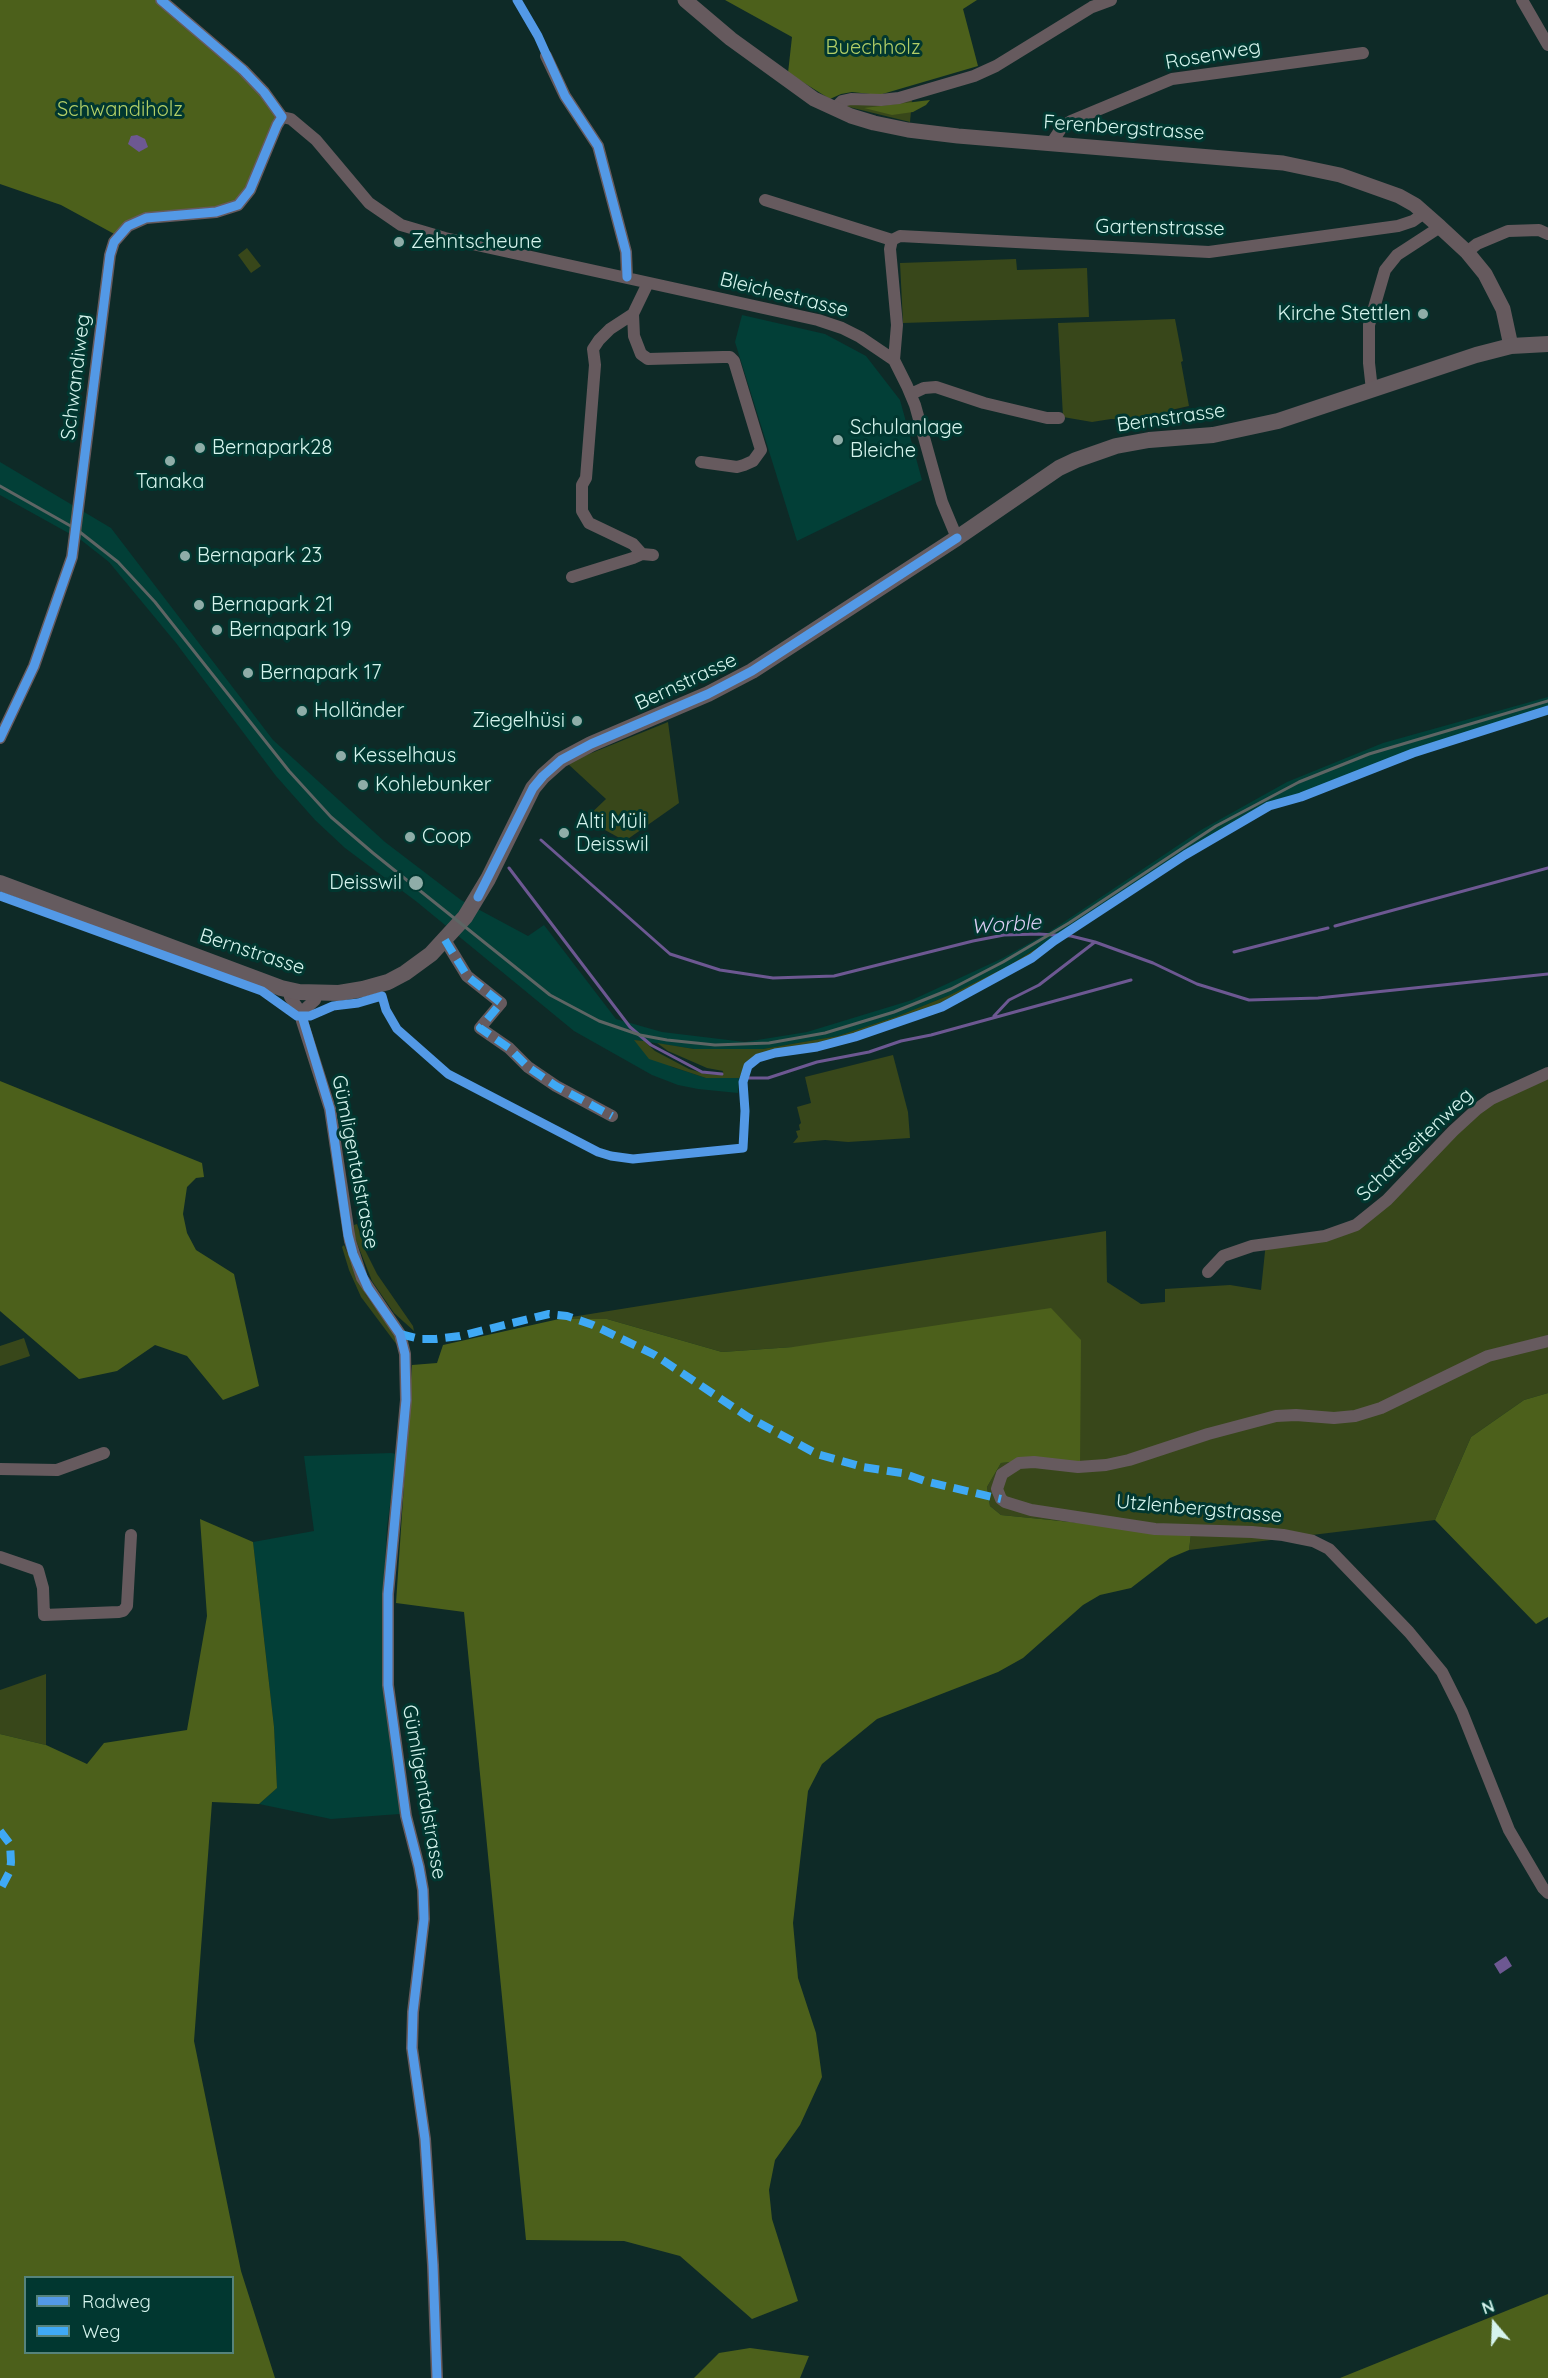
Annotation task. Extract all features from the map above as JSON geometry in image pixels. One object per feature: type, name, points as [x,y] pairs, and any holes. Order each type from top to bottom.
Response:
[{"type":"main road","name":"Bernstrasse","points":[[0,883],[246,976],[289,990],[317,993],[351,992],[388,982],[412,969],[445,940],[478,897],[533,788],[553,766],[579,750],[708,694],[752,671],[957,538],[1059,468],[1104,449],[1129,443],[1213,435],[1278,421],[1476,355],[1511,346],[1548,344]]},
{"type":"street","points":[[161,0],[243,70],[264,92],[282,117]]},
{"type":"street","name":"Ferenbergstrasse","points":[[685,0],[777,74],[834,109],[874,123],[908,130],[1231,158],[1311,168],[1379,188],[1408,201],[1467,252],[1491,283],[1499,299],[1511,346]]},
{"type":"street","points":[[834,109],[842,101],[899,98],[974,76],[996,66],[1092,7],[1110,0]]},
{"type":"street","points":[[1522,0],[1548,45]]},
{"type":"street","name":"Rosenweg","points":[[1051,144],[1062,127],[1071,121],[1172,79],[1363,52]]},
{"type":"street","points":[[546,56],[564,96],[598,146],[626,252],[627,277]]},
{"type":"street","name":"Bleichestrasse","points":[[282,117],[291,119],[316,140],[369,203],[401,225],[445,238],[831,324],[860,337],[894,360],[911,394],[942,502],[957,538]]},
{"type":"street","name":"Schwandiweg","points":[[0,738],[34,666],[72,557],[110,255],[114,242],[128,226],[146,218],[216,212],[238,205],[250,190],[282,117]]},
{"type":"street","name":"Gartenstrasse","points":[[765,200],[891,240],[900,236],[1209,252],[1398,226],[1413,221],[1424,213]]},
{"type":"street","points":[[1372,390],[1369,325],[1385,270],[1397,255],[1440,227]]},
{"type":"street","points":[[1467,252],[1477,244],[1508,231],[1539,230],[1548,234]]},
{"type":"street","points":[[891,240],[890,258],[897,325],[894,360]]},
{"type":"street","points":[[648,283],[633,314],[634,336],[640,354],[648,359],[730,357],[734,361],[761,450],[753,461],[737,467],[701,462]]},
{"type":"street","points":[[572,577],[648,555],[633,544],[589,523],[582,511],[582,485],[586,478],[595,365],[593,349],[598,340],[610,329],[633,314]]},
{"type":"street","points":[[911,394],[924,388],[936,387],[984,403],[1047,418],[1059,418]]},
{"type":"street","points":[[445,940],[467,976],[501,1002],[480,1028],[509,1048],[528,1067],[556,1086],[612,1116]]},
{"type":"street","name":"Gümligentalstrasse","points":[[289,990],[290,997],[302,1014],[303,1026],[330,1109],[348,1235],[353,1254],[368,1288],[400,1334],[405,1354],[406,1400],[388,1594],[388,1685],[406,1816],[423,1890],[424,1920],[413,2013],[412,2048],[425,2139],[437,2378]]},
{"type":"street","points":[[302,1014],[315,1000],[317,993]]},
{"type":"street","name":"Schattseitenweg","points":[[1208,1272],[1223,1256],[1252,1246],[1324,1236],[1356,1225],[1387,1200],[1477,1109],[1491,1099],[1548,1073]]},
{"type":"street","name":"Utzlenbergstrasse","points":[[1548,1341],[1488,1356],[1381,1408],[1355,1416],[1334,1418],[1276,1416],[1106,1465],[1078,1467],[1034,1462],[1019,1463],[1002,1474],[997,1489],[1001,1499],[1005,1502],[1031,1510],[1155,1529],[1283,1535],[1313,1541],[1329,1550],[1408,1632],[1437,1665],[1446,1679],[1509,1830],[1548,1893]]},
{"type":"street","points":[[0,1469],[57,1470],[104,1453]]},
{"type":"street","points":[[0,1557],[38,1570],[43,1588],[44,1615],[119,1612],[127,1606],[131,1535]]},
{"type":"shaded area","points":[[912,100],[910,122],[845,106],[847,104]]},
{"type":"shaded area","points":[[137,135],[145,139],[148,147],[139,152],[128,144],[131,136]]},
{"type":"shaded area","points":[[247,248],[261,266],[251,273],[238,255]]},
{"type":"shaded area","points":[[1016,259],[1017,270],[1087,268],[1089,317],[903,323],[900,263]]},
{"type":"shaded area","name":"Schulanlage Bleiche","points":[[742,315],[825,334],[866,356],[900,400],[922,480],[797,541],[735,342]]},
{"type":"shaded area","points":[[1175,319],[1189,406],[1171,410],[1163,415],[1136,420],[1111,419],[1092,422],[1063,417],[1058,323]]},
{"type":"shaded area","points":[[0,462],[111,528],[273,740],[385,842],[461,900],[528,936],[544,925],[616,1019],[662,1032],[745,1042],[807,1032],[912,1000],[1003,958],[1049,932],[1201,830],[1287,782],[1383,743],[1548,697],[1548,707],[1412,751],[1252,811],[1008,966],[950,995],[898,1016],[838,1036],[763,1049],[694,1049],[635,1040],[672,1067],[706,1078],[739,1078],[738,1093],[698,1089],[678,1085],[652,1075],[574,1031],[417,902],[345,848],[315,820],[276,776],[176,643],[109,562],[81,540],[0,495]]},
{"type":"shaded area","points":[[668,722],[679,803],[625,841],[585,819],[606,799],[567,763]]},
{"type":"shaded area","points":[[1052,939],[1009,970],[952,1000],[834,1041],[753,1057],[739,1078],[706,1078],[649,1059],[634,1040],[644,1041],[655,1051],[689,1069],[706,1074],[722,1075],[723,1071],[707,1068],[668,1051],[657,1043],[694,1049],[763,1049],[838,1036],[898,1016],[950,995],[1008,966]]},
{"type":"shaded area","points":[[893,1055],[908,1112],[910,1138],[793,1143],[798,1137],[796,1131],[800,1130],[801,1123],[797,1107],[811,1103],[805,1077]]},
{"type":"shaded area","points":[[1548,1073],[1548,1393],[1524,1400],[1471,1437],[1435,1520],[1189,1550],[1191,1534],[1001,1515],[990,1506],[987,1487],[1001,1463],[1034,1460],[793,1347],[722,1352],[607,1319],[559,1319],[1106,1231],[1107,1282],[1141,1304],[1165,1302],[1165,1289],[1230,1285],[1261,1290],[1266,1242],[1347,1230],[1467,1118]]},
{"type":"shaded area","points":[[357,1224],[365,1250],[377,1274],[413,1326],[414,1331],[394,1313],[372,1281],[355,1238],[354,1225]]},
{"type":"shaded area","points":[[344,1245],[366,1295],[398,1341],[397,1345],[361,1297],[349,1270],[342,1247]]},
{"type":"shaded area","points":[[24,1338],[30,1356],[0,1366],[0,1346]]},
{"type":"shaded area","points":[[397,1454],[387,1527],[383,1600],[400,1814],[331,1819],[259,1804],[277,1788],[274,1727],[253,1542],[314,1531],[304,1456]]},
{"type":"shaded area","points":[[46,1674],[46,1745],[0,1734],[0,1690]]},
{"type":"shaded area","points":[[1506,1956],[1512,1966],[1500,1974],[1494,1964]]},
{"type":"green space","name":"Schwandiholz","points":[[0,0],[161,0],[219,48],[282,117],[238,205],[155,216],[118,236],[61,205],[0,184]]},
{"type":"green space","name":"Buechholz","points":[[725,0],[977,0],[963,9],[978,66],[879,95],[852,92],[830,99],[788,73],[792,37]]},
{"type":"green space","points":[[930,100],[913,112],[892,115],[864,108]]},
{"type":"green space","points":[[0,1081],[202,1163],[204,1177],[196,1178],[187,1187],[183,1214],[187,1233],[196,1250],[234,1274],[259,1386],[223,1400],[187,1356],[155,1345],[117,1371],[79,1379],[0,1311]]},
{"type":"green space","points":[[1051,1308],[1081,1340],[1080,1467],[1034,1460],[1001,1463],[987,1487],[990,1506],[1001,1515],[1191,1534],[1189,1550],[1170,1558],[1131,1588],[1100,1595],[1083,1605],[1023,1658],[998,1672],[877,1719],[822,1764],[808,1791],[793,1923],[798,1978],[816,2033],[822,2077],[800,2125],[775,2160],[769,2190],[772,2219],[798,2301],[752,2319],[680,2256],[624,2241],[526,2240],[464,1612],[396,1603],[412,1365],[437,1363],[443,1345],[559,1319],[607,1319],[722,1352],[793,1347]]},
{"type":"green space","points":[[1548,1393],[1548,1617],[1536,1624],[1435,1520],[1471,1437],[1524,1400]]},
{"type":"green space","points":[[200,1519],[253,1542],[274,1727],[277,1788],[259,1804],[212,1802],[194,2041],[241,2271],[275,2378],[0,2378],[0,1734],[46,1745],[87,1764],[104,1743],[187,1730],[207,1616]]},
{"type":"green space","points":[[1548,2294],[1548,2378],[1340,2378]]},
{"type":"green space","points":[[750,2348],[809,2356],[800,2378],[694,2378],[719,2353]]},
{"type":"waterway","name":"Worble","points":[[541,840],[670,954],[720,970],[773,978],[834,976],[973,941],[1004,935],[1038,934],[1071,936],[1095,942],[1153,963],[1197,984],[1249,1000],[1318,998],[1548,974]]},
{"type":"waterway","points":[[509,868],[630,1027],[651,1045],[702,1072],[722,1074]]},
{"type":"waterway","points":[[1335,926],[1548,868]]},
{"type":"waterway","points":[[1234,952],[1328,928]]},
{"type":"waterway","points":[[994,1016],[1009,1000],[1039,985],[1095,942]]},
{"type":"waterway","points":[[749,1078],[768,1078],[817,1062],[869,1052],[901,1041],[931,1035],[1131,980]]},
{"type":"railway","points":[[0,486],[76,529],[118,562],[155,602],[289,771],[331,817],[373,853],[550,995],[599,1021],[640,1035],[667,1040],[715,1045],[769,1043],[825,1033],[894,1012],[951,989],[1003,962],[1069,923],[1216,826],[1299,782],[1369,754],[1548,701]]},
{"type":"marked path","points":[[445,940],[467,976],[501,1003],[480,1028],[509,1048],[528,1067],[556,1086],[612,1116]]},
{"type":"marked path","points":[[400,1334],[420,1339],[436,1339],[460,1336],[549,1314],[567,1316],[593,1325],[655,1355],[748,1417],[817,1454],[1001,1499]]},
{"type":"marked path","points":[[0,1831],[10,1844],[11,1862],[10,1871],[0,1890]]},
{"type":"cycle path","points":[[0,738],[34,666],[72,557],[110,255],[114,242],[128,226],[146,218],[216,212],[238,205],[250,190],[282,117],[264,92],[243,70],[161,0]]},
{"type":"cycle path","points":[[517,0],[538,36],[565,96],[598,146],[626,252],[627,277]]},
{"type":"cycle path","points":[[478,897],[533,788],[561,760],[591,744],[708,694],[752,671],[957,538]]},
{"type":"cycle path","points":[[0,896],[262,991],[297,1016],[310,1016],[333,1006],[358,1003],[382,996],[386,1010],[397,1029],[448,1074],[598,1152],[633,1159],[743,1148],[745,1111],[743,1082],[748,1066],[758,1058],[855,1037],[942,1007],[1032,958],[1054,941],[1185,855],[1269,806],[1301,797],[1413,753],[1548,710]]},
{"type":"cycle path","points":[[302,1016],[330,1109],[348,1235],[353,1254],[368,1288],[400,1334],[405,1354],[406,1400],[388,1594],[388,1685],[406,1816],[423,1890],[424,1919],[413,2012],[412,2048],[425,2139],[437,2378]]},
{"type":"place","name":"Zehntscheune","points":[[399,242]]},
{"type":"place","name":"Kirche Stettlen","points":[[1423,314]]},
{"type":"place","name":"Schulanlage Bleiche","points":[[838,440]]},
{"type":"place","name":"Bernapark28","points":[[200,448]]},
{"type":"place","name":"Tanaka","points":[[170,461]]},
{"type":"place","name":"Bernapark 23","points":[[185,556]]},
{"type":"place","name":"Bernapark 21","points":[[199,605]]},
{"type":"place","name":"Bernapark 19","points":[[217,630]]},
{"type":"place","name":"Bernapark 17","points":[[248,673]]},
{"type":"place","name":"Holländer","points":[[302,711]]},
{"type":"place","name":"Ziegelhüsi","points":[[577,721]]},
{"type":"place","name":"Kesselhaus","points":[[341,756]]},
{"type":"place","name":"Kohlebunker","points":[[363,785]]},
{"type":"place","name":"Alti Müli Deisswil","points":[[564,833]]},
{"type":"place","name":"Coop","points":[[410,837]]},
{"type":"place","name":"Deisswil","points":[[416,883]]}]
